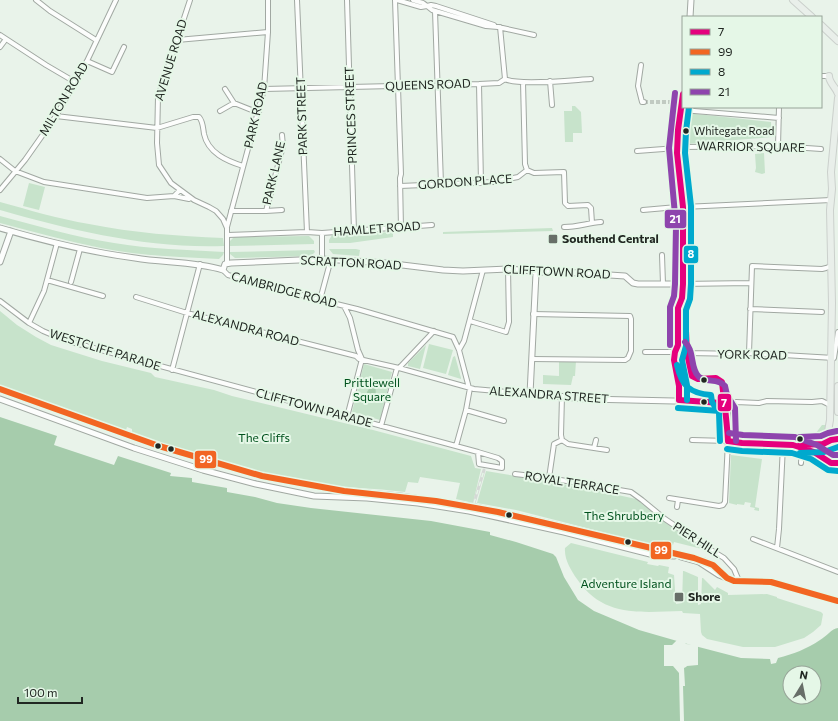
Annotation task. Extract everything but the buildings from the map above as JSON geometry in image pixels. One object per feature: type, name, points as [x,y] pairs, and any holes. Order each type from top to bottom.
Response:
[{"type":"main road","points":[[793,0],[811,16]]},
{"type":"main road","points":[[822,26],[838,41]]},
{"type":"main road","points":[[829,76],[830,82],[837,91]]},
{"type":"main road","points":[[835,463],[825,457],[824,449],[829,428],[830,405],[832,303],[830,222],[832,189],[831,172],[838,98]]},
{"type":"main road","points":[[838,386],[838,412]]},
{"type":"main road","points":[[826,443],[831,440],[838,439]]},
{"type":"street","points":[[36,0],[50,11],[96,40]]},
{"type":"street","name":"MILTON ROAD","points":[[0,190],[56,116],[87,61],[116,0]]},
{"type":"street","name":"PARK ROAD","points":[[227,228],[230,212],[259,113],[264,89],[268,32],[268,0]]},
{"type":"street","name":"PARK STREET","points":[[297,0],[307,232]]},
{"type":"street","name":"PRINCES STREET","points":[[346,0],[354,231]]},
{"type":"street","points":[[401,228],[396,0],[420,7],[431,5],[436,6],[487,21],[499,27],[505,79]]},
{"type":"street","points":[[413,0],[423,3],[435,11],[486,26],[499,27],[534,35]]},
{"type":"street","points":[[690,0],[690,16]]},
{"type":"street","name":"AVENUE ROAD","points":[[189,2],[158,97],[157,143],[159,165],[171,183],[194,200],[209,207],[223,219],[227,228],[227,263]]},
{"type":"street","points":[[435,11],[441,184]]},
{"type":"street","points":[[177,40],[268,32]]},
{"type":"street","points":[[0,35],[75,82]]},
{"type":"street","points":[[0,47],[6,39]]},
{"type":"street","points":[[87,61],[112,72],[124,47]]},
{"type":"street","points":[[641,65],[638,86],[642,102],[644,102]]},
{"type":"street","points":[[822,76],[829,76]]},
{"type":"street","name":"QUEENS ROAD","points":[[264,89],[479,84],[499,83],[505,79],[523,82],[591,79]]},
{"type":"street","points":[[550,81],[552,105]]},
{"type":"street","points":[[523,82],[525,164],[527,170],[534,173],[564,172],[565,203],[568,206],[588,205],[591,208],[592,223]]},
{"type":"street","points":[[479,84],[481,183]]},
{"type":"street","points":[[225,89],[234,103],[259,113]]},
{"type":"street","points":[[673,102],[682,102],[678,130],[683,284],[682,298],[678,308]]},
{"type":"street","points":[[220,111],[234,103]]},
{"type":"street","points":[[778,146],[780,108]]},
{"type":"street","points":[[682,110],[779,118]]},
{"type":"street","points":[[56,116],[157,128],[193,117],[199,117],[202,120],[205,138],[210,147],[218,155],[243,166]]},
{"type":"street","name":"PARK LANE","points":[[266,211],[283,146],[282,135]]},
{"type":"street","name":"WARRIOR SQUARE","points":[[637,150],[679,147],[778,146],[821,149]]},
{"type":"street","points":[[0,159],[15,171],[44,182],[147,198],[174,196],[194,200]]},
{"type":"street","name":"GORDON PLACE","points":[[400,186],[481,183],[518,177],[527,170]]},
{"type":"street","points":[[174,196],[180,190]]},
{"type":"street","points":[[643,210],[831,200]]},
{"type":"street","points":[[679,400],[678,380],[674,363],[675,352],[678,345],[677,284],[680,207]]},
{"type":"street","name":"PARK LANE","points":[[230,212],[282,210]]},
{"type":"street","name":"AVENUE ROAD","points":[[216,212],[222,214],[230,212]]},
{"type":"street","points":[[564,227],[575,227],[601,222]]},
{"type":"street","name":"HAMLET ROAD","points":[[227,236],[307,232],[322,233],[432,225]]},
{"type":"street","name":"CAMBRIDGE ROAD","points":[[0,228],[80,249],[136,259],[205,264],[223,270],[228,275],[357,309],[451,336],[455,338],[459,350]]},
{"type":"street","points":[[0,262],[12,231]]},
{"type":"street","name":"HAMLET ROAD","points":[[322,233],[322,256]]},
{"type":"street","points":[[28,323],[44,291],[57,243]]},
{"type":"street","points":[[71,282],[80,249]]},
{"type":"street","points":[[662,255],[663,284]]},
{"type":"street","name":"SCRATTON ROAD","points":[[227,263],[322,256],[331,259],[386,263],[443,270],[483,270]]},
{"type":"street","points":[[320,300],[331,259]]},
{"type":"street","points":[[223,270],[225,264],[227,263]]},
{"type":"street","points":[[172,370],[200,264]]},
{"type":"street","points":[[749,353],[752,266],[824,269],[831,266]]},
{"type":"street","points":[[470,321],[506,332],[508,322],[508,269]]},
{"type":"street","name":"CLIFFTOWN ROAD","points":[[483,270],[508,269],[532,271],[536,273],[548,272],[625,276],[633,283],[638,284],[677,284]]},
{"type":"street","points":[[456,446],[466,410],[470,388],[459,350],[464,341],[470,321],[483,270]]},
{"type":"street","points":[[530,394],[536,273]]},
{"type":"street","points":[[47,280],[103,296]]},
{"type":"street","points":[[677,284],[751,283]]},
{"type":"street","name":"ALEXANDRA ROAD","points":[[136,297],[187,312],[358,355],[362,359],[470,388]]},
{"type":"street","name":"WESTCLIFF PARADE","points":[[0,301],[28,323],[64,340],[172,370]]},
{"type":"street","points":[[344,306],[350,318],[358,355]]},
{"type":"street","points":[[750,309],[822,312]]},
{"type":"street","points":[[350,318],[354,312],[361,311]]},
{"type":"street","points":[[532,359],[625,360],[628,358],[631,351],[630,316],[533,314]]},
{"type":"street","points":[[381,426],[398,368],[434,331]]},
{"type":"street","points":[[830,357],[834,358],[838,332]]},
{"type":"street","name":"YORK ROAD","points":[[678,345],[687,353],[749,353],[830,357]]},
{"type":"street","points":[[645,352],[675,352]]},
{"type":"street","points":[[347,417],[362,359]]},
{"type":"street","name":"CLIFFTOWN PARADE","points":[[172,370],[478,452],[498,458],[502,461],[502,468],[480,464],[478,452]]},
{"type":"street","name":"ALEXANDRA STREET","points":[[470,388],[489,391],[587,399],[679,400],[721,403],[727,410]]},
{"type":"street","points":[[0,389],[159,446],[262,476],[344,491],[436,501],[491,510],[674,555],[657,556],[522,522],[442,506],[367,498],[314,496],[256,484],[203,470],[134,448],[0,399]]},
{"type":"street","points":[[562,396],[562,440],[568,444],[607,450]]},
{"type":"street","points":[[669,498],[719,506],[724,504],[728,464],[727,410],[730,404],[736,402],[759,403],[767,401],[822,401],[830,405]]},
{"type":"street","points":[[466,410],[504,420]]},
{"type":"street","points":[[549,478],[554,444],[562,440]]},
{"type":"street","points":[[594,448],[596,440]]},
{"type":"street","points":[[692,440],[793,445],[814,452],[835,463]]},
{"type":"street","points":[[802,447],[826,443]]},
{"type":"street","points":[[777,548],[783,445]]},
{"type":"street","points":[[801,462],[802,447]]},
{"type":"street","name":"ROYAL TERRACE","points":[[515,474],[549,478],[629,492]]},
{"type":"street","name":"PIER HILL","points":[[629,492],[642,500],[665,519],[724,558],[734,569],[739,581]]},
{"type":"street","points":[[677,507],[678,500]]},
{"type":"street","points":[[779,529],[785,530]]},
{"type":"street","points":[[753,539],[838,572]]},
{"type":"street","points":[[727,578],[719,570],[706,562],[681,556],[699,562],[719,575],[727,578],[739,581],[771,582],[838,601]]},
{"type":"green space","points":[[572,106],[575,106],[581,112],[582,133],[573,133],[573,142],[565,142],[564,111],[572,111]]},
{"type":"green space","points":[[687,113],[771,122],[772,137],[685,144]]},
{"type":"green space","points":[[764,153],[765,173],[762,174],[755,172],[755,154]]},
{"type":"green space","points":[[29,183],[45,187],[39,210],[23,206]]},
{"type":"green space","points":[[0,202],[55,217],[122,230],[156,234],[223,238],[224,246],[168,244],[110,237],[0,210]]},
{"type":"green space","points":[[0,216],[99,241],[155,248],[224,252],[219,259],[160,256],[116,251],[0,223]]},
{"type":"green space","points":[[552,228],[553,231],[443,234],[443,232]]},
{"type":"green space","points":[[393,232],[393,237],[350,243],[329,243],[332,235]]},
{"type":"green space","points":[[309,236],[314,241],[314,244],[230,246],[230,241],[234,237]]},
{"type":"green space","points":[[329,249],[360,250],[359,256],[333,254]]},
{"type":"green space","points":[[314,250],[315,252],[311,256],[235,258],[230,254],[230,252]]},
{"type":"green space","name":"The Cliffs","points":[[0,311],[17,325],[51,345],[102,361],[151,373],[155,377],[214,390],[232,396],[373,430],[471,456],[475,468],[481,469],[473,503],[456,499],[460,483],[420,477],[418,483],[408,482],[405,492],[313,483],[239,467],[166,445],[132,432],[132,429],[127,427],[126,430],[89,418],[0,385]]},
{"type":"green space","points":[[429,344],[453,350],[446,374],[423,368]]},
{"type":"green space","points":[[426,345],[420,369],[408,366],[408,363]]},
{"type":"green space","points":[[455,356],[461,379],[448,375],[453,357]]},
{"type":"green space","points":[[559,361],[576,361],[575,376],[573,376],[571,385],[543,384],[543,375],[559,376]]},
{"type":"green space","name":"Prittlewell Square","points":[[364,364],[392,372],[380,420],[352,412]]},
{"type":"green space","points":[[822,425],[827,425],[821,438],[813,442],[809,442]]},
{"type":"green space","points":[[838,441],[838,460],[832,459],[829,456],[827,449],[831,443]]},
{"type":"green space","points":[[731,455],[762,459],[755,507],[759,508],[759,511],[750,507],[751,503],[745,502],[744,505],[737,505],[729,503]]},
{"type":"green space","name":"The Shrubbery","points":[[486,471],[586,488],[636,499],[650,508],[662,520],[702,549],[674,542],[673,545],[666,544],[667,541],[663,540],[661,547],[516,510],[477,503]]},
{"type":"green space","name":"Adventure Island","points":[[571,543],[648,562],[647,564],[669,567],[668,573],[674,575],[676,604],[682,603],[684,571],[698,577],[698,605],[701,604],[703,578],[715,590],[717,587],[728,593],[728,595],[767,594],[821,612],[823,614],[821,625],[804,638],[775,647],[743,647],[707,639],[701,632],[700,614],[683,613],[682,611],[638,612],[611,607],[599,601],[587,592],[568,564],[565,548]]},
{"type":"shaded area","points":[[372,384],[375,385],[376,394],[370,401],[368,399],[367,392]]},
{"type":"shaded area","points":[[0,417],[57,436],[54,445],[114,465],[118,456],[171,473],[170,476],[192,478],[192,482],[227,488],[227,492],[277,503],[431,521],[490,532],[490,535],[553,554],[556,557],[564,577],[578,600],[594,611],[639,630],[741,658],[770,659],[771,664],[776,663],[778,658],[810,646],[822,639],[834,629],[838,628],[838,721],[0,721]]},
{"type":"pier","points":[[678,639],[684,641],[686,644],[698,645],[698,665],[687,666],[684,668],[684,721],[680,721],[679,673],[673,666],[664,666],[664,645],[672,645]]},
{"type":"tunnel","points":[[644,102],[673,102]]},
{"type":"railway","points":[[474,503],[484,470]]},
{"type":"transit line","name":"21","points":[[670,345],[670,307],[674,296],[675,284],[676,226],[669,148],[675,93]]},
{"type":"transit line","name":"7","points":[[679,400],[679,386],[674,360],[678,345],[678,308],[682,298],[683,284],[683,207],[677,153],[678,130],[682,101]]},
{"type":"transit line","name":"8","points":[[687,400],[687,385],[682,360],[686,346],[686,310],[690,299],[691,284],[691,206],[685,153],[689,108]]},
{"type":"transit line","name":"7","points":[[686,331],[687,353],[692,376],[698,379],[716,378],[722,382],[728,441]]},
{"type":"transit line","name":"21","points":[[685,342],[690,349],[694,368],[699,377],[705,380],[719,382],[725,386],[727,395],[735,408],[736,441]]},
{"type":"transit line","name":"8","points":[[677,365],[681,378],[688,387],[697,392],[711,395],[712,402],[719,413],[720,441]]},
{"type":"transit line","name":"99","points":[[0,389],[159,446],[262,476],[344,491],[436,501],[498,512],[694,558],[713,565],[727,578],[734,581],[771,582],[838,601]]},
{"type":"transit line","name":"7","points":[[679,400],[721,403]]},
{"type":"transit line","name":"8","points":[[678,408],[720,411]]},
{"type":"transit line","name":"21","points":[[800,437],[821,436],[837,431]]},
{"type":"transit line","name":"21","points":[[729,433],[795,437],[817,445],[833,455],[838,455]]},
{"type":"transit line","name":"7","points":[[800,445],[823,444],[831,440],[838,439]]},
{"type":"transit line","name":"7","points":[[728,441],[793,445],[814,452],[831,463],[838,463]]},
{"type":"transit line","name":"8","points":[[800,453],[824,452],[838,447]]},
{"type":"transit line","name":"8","points":[[727,449],[792,453],[811,459],[828,470],[838,471]]},
{"type":"place","name":"Whitegate Road","points":[[686,131]]},
{"type":"place","name":"Southend Central","points":[[553,239]]},
{"type":"place","name":"Shore","points":[[679,597]]}]
